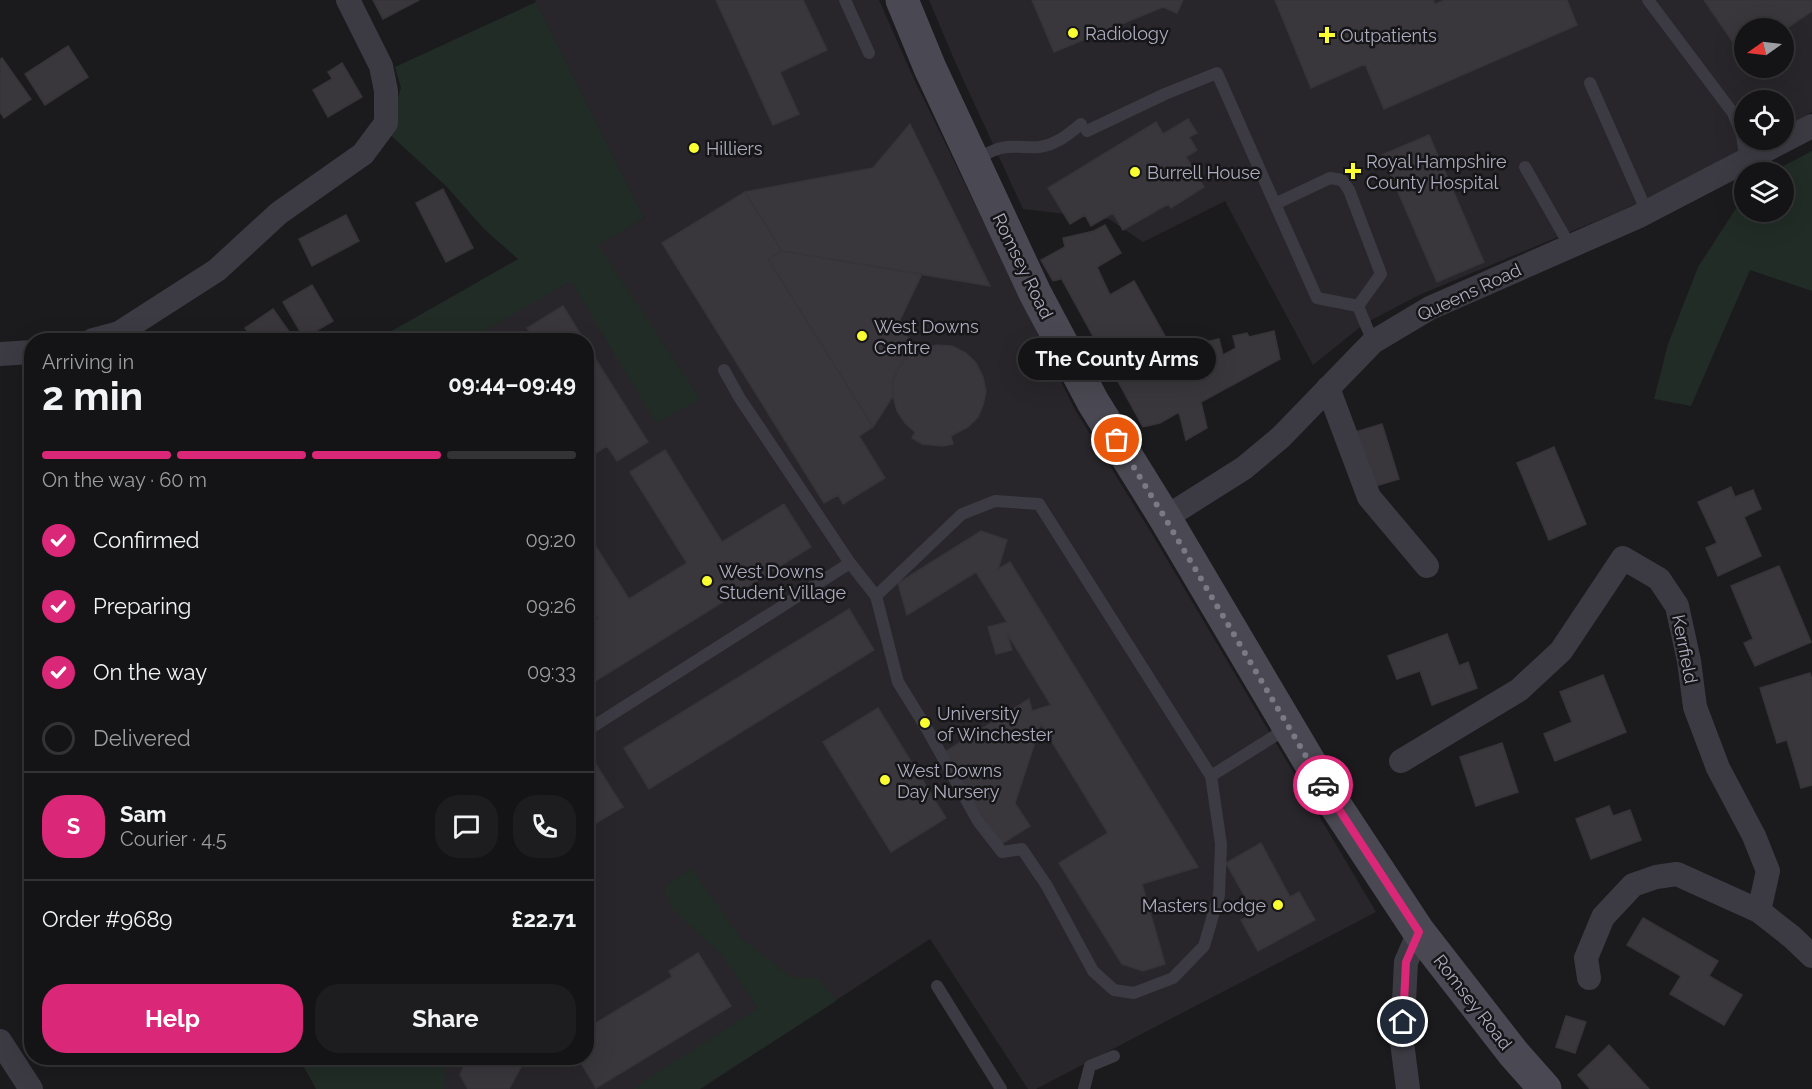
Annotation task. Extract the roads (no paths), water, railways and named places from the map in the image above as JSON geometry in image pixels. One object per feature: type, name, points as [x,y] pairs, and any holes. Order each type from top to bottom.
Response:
[{"type":"main road","name":"Romsey Road","points":[[902,0],[930,68],[1035,293],[1093,402],[1165,518],[1332,800],[1419,932],[1514,1054],[1545,1089]]},
{"type":"street","points":[[119,333],[218,270],[279,213],[363,154],[386,123],[386,91],[381,66],[348,0]]},
{"type":"street","name":"Queens Road","points":[[1748,162],[1812,126]]},
{"type":"street","name":"Queens Road","points":[[1165,518],[1244,468],[1281,436],[1373,342],[1430,308],[1647,212],[1734,169]]},
{"type":"street","points":[[0,354],[24,352]]},
{"type":"street","points":[[1329,388],[1369,497],[1427,566]]},
{"type":"street","name":"Kerrfield","points":[[1401,761],[1520,690],[1561,651],[1623,558],[1659,579],[1677,606],[1689,661],[1695,707],[1718,768],[1754,836],[1768,871],[1759,911]]},
{"type":"street","points":[[1589,978],[1586,958],[1603,917],[1633,885],[1656,876],[1677,874],[1759,911],[1812,956]]},
{"type":"street","points":[[1408,1089],[1402,1042],[1406,962],[1419,932]]},
{"type":"street","points":[[0,1041],[31,1089]]},
{"type":"lane","points":[[845,0],[869,53]]},
{"type":"lane","points":[[1648,0],[1733,113],[1742,135],[1746,162]]},
{"type":"lane","points":[[973,160],[999,148],[1040,147],[1053,144],[1084,128],[1217,73],[1317,298],[1358,306]]},
{"type":"lane","points":[[1590,83],[1647,212]]},
{"type":"lane","points":[[1525,167],[1570,246]]},
{"type":"lane","points":[[1275,204],[1330,178],[1342,180],[1349,190],[1381,274],[1358,306]]},
{"type":"lane","points":[[1358,306],[1373,342]]},
{"type":"lane","points":[[724,370],[739,397],[850,563],[876,596],[898,682],[978,821],[1002,852],[1022,849],[1047,886],[1093,971],[1114,990],[1134,993],[1173,978],[1204,946],[1219,895],[1221,844],[1211,776],[1039,504],[995,501],[962,514],[876,596]]},
{"type":"lane","points":[[594,726],[850,563]]},
{"type":"lane","points":[[1211,776],[1290,727]]},
{"type":"lane","points":[[937,986],[1001,1089]]},
{"type":"lane","points":[[1084,1089],[1090,1066],[1114,1056]]},
{"type":"place","name":"Radiology","points":[[1073,33]]},
{"type":"place","name":"Outpatients","points":[[1327,35]]},
{"type":"place","name":"Hilliers","points":[[694,148]]},
{"type":"place","name":"Royal Hampshire County Hospital","points":[[1353,171]]},
{"type":"place","name":"Burrell House","points":[[1135,172]]},
{"type":"place","name":"West Downs Centre","points":[[862,336]]},
{"type":"place","name":"The County Arms","points":[[1117,440]]},
{"type":"place","name":"West Downs Student Village","points":[[707,581]]},
{"type":"place","name":"University of Winchester","points":[[925,723]]},
{"type":"place","name":"West Downs Day Nursery","points":[[885,780]]},
{"type":"place","name":"Masters Lodge","points":[[1278,905]]}]
